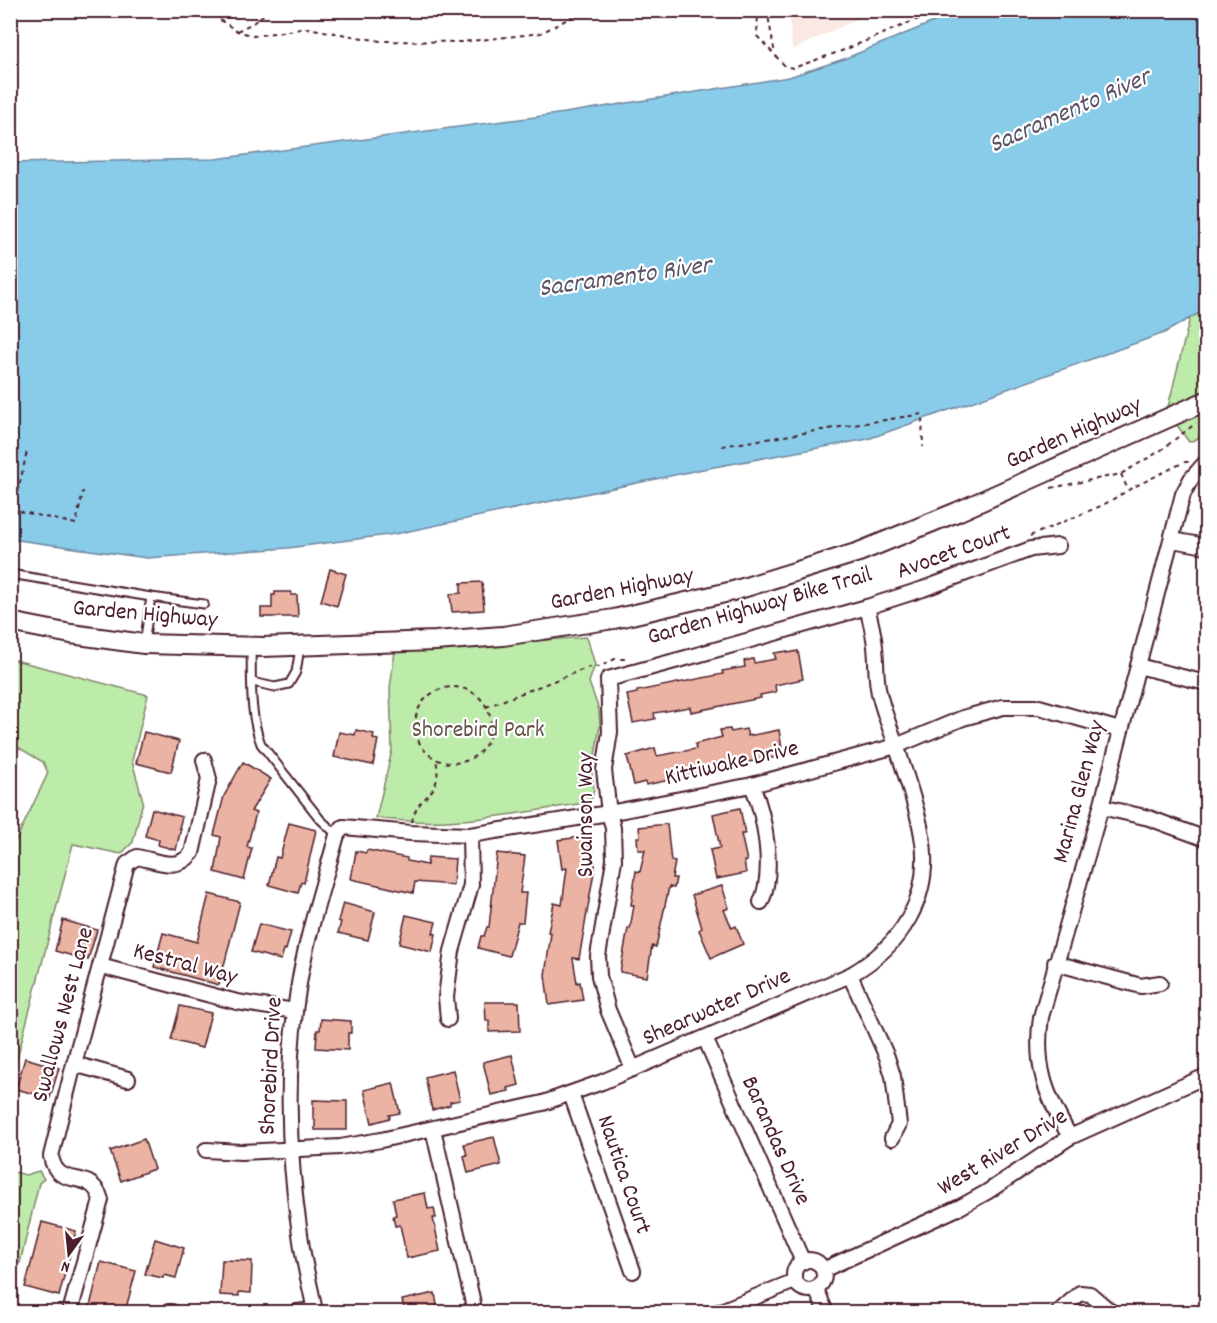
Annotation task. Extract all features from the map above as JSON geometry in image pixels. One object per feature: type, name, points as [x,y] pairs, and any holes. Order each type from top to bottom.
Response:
[{"type":"main road","name":"Garden Highway","points":[[10,622],[71,634],[144,644],[301,646],[503,636],[614,619],[733,591],[809,569],[908,533],[1206,401]]},
{"type":"street","name":"Marina Glen Way","points":[[1070,1137],[1046,1091],[1039,1059],[1038,1038],[1041,1017],[1101,807],[1183,494],[1201,463]]},
{"type":"street","points":[[1172,540],[1206,546]]},
{"type":"street","name":"Avocet Court","points":[[867,607],[923,589],[1030,549],[1058,546]]},
{"type":"street","name":"Shearwater Drive","points":[[206,1150],[241,1152],[340,1147],[433,1129],[571,1094],[849,975],[886,950],[910,917],[916,902],[924,873],[923,837],[880,698],[875,648],[867,607]]},
{"type":"street","name":"Swainson Way","points":[[633,1069],[605,1003],[599,976],[598,956],[614,860],[613,828],[604,770],[610,732],[608,679],[867,607]]},
{"type":"street","points":[[1138,666],[1206,683]]},
{"type":"street","name":"Kittiwake Drive","points":[[340,831],[470,835],[609,813],[752,785],[896,746],[987,710],[1019,705],[1039,707],[1120,730]]},
{"type":"street","name":"Swallows Nest Lane","points":[[70,1312],[101,1200],[99,1191],[94,1185],[59,1174],[53,1167],[51,1156],[128,864],[137,857],[176,864],[185,862],[192,852],[209,779],[204,760]]},
{"type":"street","points":[[752,785],[757,798],[768,867],[768,881],[761,902]]},
{"type":"street","points":[[1101,807],[1149,818],[1206,839]]},
{"type":"street","name":"Shorebird Drive","points":[[315,1311],[301,1242],[291,1150],[290,1098],[295,1011],[307,942],[340,831]]},
{"type":"street","points":[[448,1019],[446,997],[453,951],[471,885],[470,835]]},
{"type":"street","points":[[1055,963],[1141,986],[1160,983]]},
{"type":"street","name":"Kestral Way","points":[[100,966],[237,1002],[295,1011]]},
{"type":"street","points":[[849,975],[887,1057],[893,1076],[897,1093],[899,1124],[892,1138]]},
{"type":"street","name":"Barandas Drive","points":[[705,1038],[803,1262]]},
{"type":"street","points":[[74,1064],[128,1079]]},
{"type":"street","name":"West River Drive","points":[[823,1270],[960,1208],[1070,1137],[1206,1076]]},
{"type":"street","name":"Nautica Court","points":[[571,1094],[633,1270]]},
{"type":"street","points":[[433,1129],[473,1303],[471,1312]]},
{"type":"street","points":[[803,1262],[815,1262],[823,1270],[822,1283],[816,1289],[804,1289],[795,1281],[796,1268],[803,1262]]},
{"type":"street","points":[[718,1312],[795,1281]]},
{"type":"street","points":[[816,1289],[826,1312]]},
{"type":"street","points":[[1059,1312],[1080,1293],[1090,1294],[1111,1312]]},
{"type":"street","points":[[297,1312],[315,1311]]},
{"type":"lane","points":[[10,574],[204,604]]},
{"type":"lane","points":[[144,644],[152,597]]},
{"type":"lane","points":[[251,646],[252,704],[261,744],[320,819],[340,831]]},
{"type":"lane","points":[[252,682],[275,687],[289,684],[296,672],[301,646]]},
{"type":"path","points":[[205,10],[237,31],[254,36],[307,28],[380,41],[462,42],[541,33],[585,10]]},
{"type":"path","points":[[237,31],[253,23],[269,10]]},
{"type":"path","points":[[655,10],[657,13],[672,11],[686,15],[699,10]]},
{"type":"path","points":[[755,10],[758,14],[757,36],[785,66],[793,68],[844,50],[940,10]]},
{"type":"path","points":[[767,10],[775,57]]},
{"type":"path","points":[[722,446],[922,414],[923,447]]},
{"type":"path","points":[[1042,489],[1121,474],[1160,451],[1198,421]]},
{"type":"path","points":[[27,451],[12,509],[76,524],[83,491]]},
{"type":"path","points":[[1022,539],[1103,505],[1185,462],[1201,463]]},
{"type":"path","points":[[1121,474],[1128,490]]},
{"type":"path","name":"Garden Highway Bike Trail","points":[[486,707],[592,666],[599,667],[615,659],[635,659]]},
{"type":"path","points":[[442,688],[461,688],[477,696],[486,707],[491,726],[486,742],[482,749],[468,760],[452,763],[436,759],[426,752],[416,735],[416,716],[425,699],[442,688]]},
{"type":"path","points":[[411,833],[414,812],[435,788],[439,771],[436,759]]},
{"type":"shaded area","points":[[789,10],[874,10],[874,11],[792,50]]},
{"type":"green space","points":[[1206,301],[1206,435],[1189,442],[1167,411],[1192,309]]},
{"type":"green space","name":"Shorebird Park","points":[[587,637],[595,665],[589,682],[599,710],[600,726],[592,773],[594,789],[592,798],[584,803],[454,821],[402,821],[376,818],[392,750],[390,688],[395,651]]},
{"type":"green space","points":[[11,659],[148,695],[132,761],[143,801],[133,842],[121,854],[73,844],[11,1082],[11,851],[48,773],[43,762],[11,743]]},
{"type":"green space","points":[[10,1171],[26,1175],[39,1171],[44,1179],[39,1183],[20,1263],[11,1261]]},
{"type":"water","name":"Sacramento River","points":[[960,11],[1206,11],[1206,309],[1164,333],[868,439],[703,469],[395,534],[288,548],[147,558],[11,539],[11,163],[215,159],[565,113],[789,77],[844,59]]},
{"type":"building","points":[[330,569],[346,574],[337,606],[321,601]]},
{"type":"building","points":[[482,582],[484,610],[452,612],[450,594],[461,593],[461,583]]},
{"type":"building","points":[[275,592],[291,592],[291,595],[297,595],[298,617],[261,617],[261,608],[272,608],[272,595],[275,595]]},
{"type":"building","points":[[787,651],[788,653],[798,651],[803,679],[775,685],[776,692],[760,695],[761,698],[691,712],[690,707],[654,713],[655,719],[633,723],[627,695],[723,674],[722,671],[745,667],[744,661],[753,659],[754,663],[776,659],[774,653]]},
{"type":"building","points":[[730,729],[731,732],[746,729],[748,736],[779,730],[783,756],[737,764],[737,768],[728,770],[728,768],[646,785],[645,782],[634,785],[627,756],[655,748],[657,756],[696,749],[695,744],[722,737],[720,730]]},
{"type":"building","points":[[356,730],[374,734],[373,739],[378,740],[373,765],[334,757],[339,732],[355,735]]},
{"type":"building","points":[[144,732],[179,741],[171,772],[136,763]]},
{"type":"building","points":[[243,762],[271,779],[251,811],[256,813],[247,847],[252,848],[244,880],[215,872],[221,837],[214,835],[224,796]]},
{"type":"building","points":[[740,808],[745,834],[741,834],[747,861],[744,861],[746,873],[716,879],[710,850],[720,848],[713,814]]},
{"type":"building","points":[[152,809],[182,817],[176,850],[158,845],[159,840],[145,836]]},
{"type":"building","points":[[289,823],[316,830],[304,883],[301,882],[298,893],[269,885],[276,857],[280,858]]},
{"type":"building","points":[[667,824],[671,861],[675,862],[672,878],[676,878],[674,888],[669,887],[656,947],[652,946],[647,977],[620,972],[634,905],[631,905],[636,871],[640,872],[645,850],[638,850],[639,827]]},
{"type":"building","points":[[588,836],[595,866],[579,959],[573,958],[577,983],[580,982],[583,1000],[549,1005],[545,975],[551,933],[548,932],[554,903],[562,905],[567,868],[562,869],[558,840]]},
{"type":"building","points":[[367,850],[407,858],[407,861],[427,865],[428,857],[455,859],[453,885],[415,882],[413,893],[351,879],[356,851],[366,853]]},
{"type":"building","points":[[497,853],[525,856],[520,893],[526,893],[523,922],[518,922],[509,956],[478,948],[481,936],[484,936],[489,927]]},
{"type":"building","points":[[722,886],[729,908],[724,910],[732,928],[736,926],[743,944],[711,958],[699,930],[702,928],[692,895]]},
{"type":"building","points":[[209,894],[240,902],[219,985],[154,967],[163,933],[197,942]]},
{"type":"building","points":[[343,903],[375,912],[368,940],[338,933],[341,922],[338,921]]},
{"type":"building","points":[[406,915],[436,922],[432,952],[399,944]]},
{"type":"building","points":[[63,920],[97,930],[88,960],[55,951]]},
{"type":"building","points":[[259,924],[291,932],[281,960],[251,952]]},
{"type":"building","points":[[485,1002],[519,1002],[520,1031],[489,1032]]},
{"type":"building","points":[[180,1006],[211,1013],[202,1048],[171,1040]]},
{"type":"building","points":[[321,1019],[351,1021],[348,1050],[316,1048],[317,1030],[320,1030]]},
{"type":"building","points":[[512,1055],[519,1085],[508,1088],[509,1091],[491,1095],[483,1062]]},
{"type":"building","points":[[25,1058],[59,1068],[50,1098],[16,1089]]},
{"type":"building","points":[[453,1070],[460,1100],[432,1110],[425,1077]]},
{"type":"building","points":[[393,1083],[400,1113],[389,1115],[390,1118],[372,1123],[364,1090]]},
{"type":"building","points":[[313,1100],[347,1101],[347,1130],[315,1130]]},
{"type":"building","points":[[494,1137],[501,1165],[468,1173],[464,1144]]},
{"type":"building","points":[[144,1139],[154,1169],[121,1181],[110,1151]]},
{"type":"building","points":[[425,1193],[428,1209],[434,1208],[436,1218],[433,1218],[440,1251],[407,1258],[400,1225],[395,1226],[393,1216],[396,1215],[393,1199]]},
{"type":"building","points":[[42,1222],[76,1231],[59,1296],[25,1287]]},
{"type":"building","points":[[155,1239],[184,1248],[176,1278],[145,1274]]},
{"type":"building","points":[[222,1260],[252,1261],[251,1293],[239,1292],[239,1296],[220,1295]]},
{"type":"building","points":[[101,1262],[136,1271],[125,1312],[89,1310]]},
{"type":"building","points":[[435,1293],[438,1311],[405,1312],[402,1300]]}]
